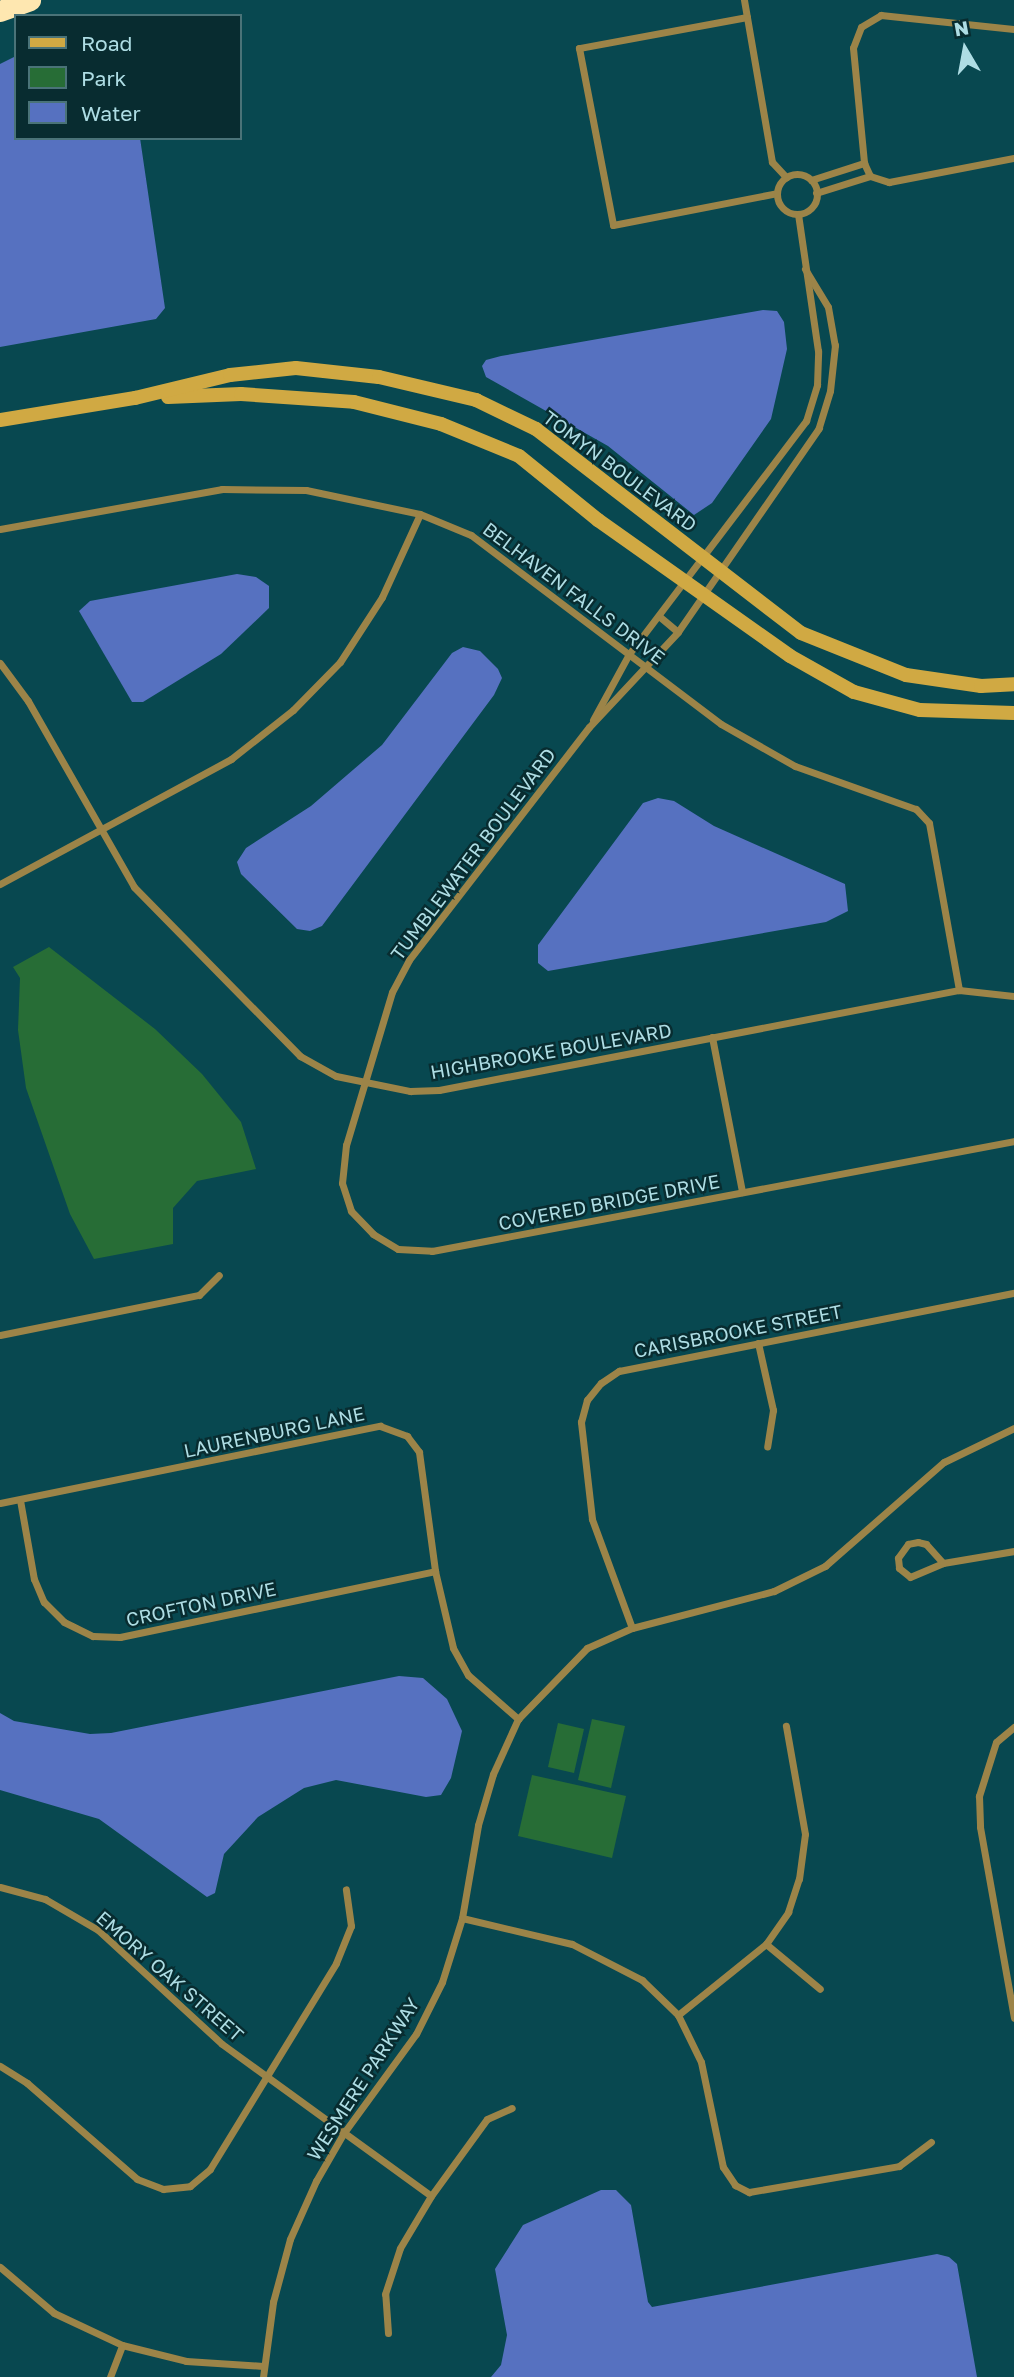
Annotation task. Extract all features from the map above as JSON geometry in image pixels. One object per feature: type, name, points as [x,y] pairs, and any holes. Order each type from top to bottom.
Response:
[{"type":"highway","points":[[0,10],[30,0]]},
{"type":"street","points":[[744,0],[772,162],[786,177]]},
{"type":"street","points":[[870,176],[864,163],[853,48],[861,27],[881,15],[1014,29]]},
{"type":"street","points":[[747,17],[579,48],[613,225],[777,193],[786,177],[798,174],[811,180],[817,193]]},
{"type":"street","points":[[777,193],[785,210],[798,214],[810,208],[817,193],[870,176],[889,182],[1014,158]]},
{"type":"street","points":[[811,180],[864,163]]},
{"type":"street","name":"TUMBLEWATER BOULEVARD","points":[[589,727],[629,654],[705,560],[806,421],[817,385],[818,351],[798,214]]},
{"type":"street","name":"TUMBLEWATER BOULEVARD","points":[[365,1085],[392,992],[409,960],[589,727],[648,669],[678,632],[819,428],[830,391],[835,345],[828,307],[805,269]]},
{"type":"street","name":"TOMYN BOULEVARD","points":[[0,420],[135,398],[230,375],[296,368],[379,377],[476,400],[536,429],[801,633],[906,675],[981,685],[1014,684]]},
{"type":"street","name":"TOMYN BOULEVARD","points":[[135,398],[241,394],[354,402],[440,424],[519,456],[687,583],[790,656],[854,692],[920,710],[1014,713]]},
{"type":"street","points":[[806,421],[819,428]]},
{"type":"street","name":"BELHAVEN FALLS DRIVE","points":[[0,529],[222,489],[306,490],[420,514],[471,535],[721,724],[795,766],[916,809],[929,823],[959,990]]},
{"type":"street","points":[[0,884],[231,759],[293,710],[340,662],[382,597],[420,514]]},
{"type":"street","points":[[660,617],[678,632]]},
{"type":"street","name":"HIGHBROOKE BOULEVARD","points":[[0,663],[28,701],[134,887],[300,1056],[336,1076],[365,1085],[439,1090],[959,990],[1014,996]]},
{"type":"street","points":[[712,1037],[742,1192]]},
{"type":"street","name":"COVERED BRIDGE DRIVE","points":[[365,1085],[346,1144],[342,1182],[351,1212],[373,1234],[398,1249],[432,1251],[1014,1141]]},
{"type":"street","points":[[0,1335],[199,1295],[219,1275]]},
{"type":"street","name":"CARISBROOKE STREET","points":[[632,1628],[592,1519],[581,1422],[587,1400],[601,1383],[619,1371],[1014,1293]]},
{"type":"street","points":[[758,1343],[773,1410],[767,1447]]},
{"type":"street","name":"LAURENBURG LANE","points":[[0,1503],[380,1426],[407,1436],[419,1452],[435,1571],[453,1648],[477,1685],[518,1719]]},
{"type":"street","name":"WESMERE PARKWAY","points":[[263,2377],[263,2366],[290,2239],[343,2134],[416,2034],[442,1982],[462,1918],[478,1825],[493,1774],[518,1719],[587,1648],[632,1628],[774,1591],[824,1566],[944,1462],[1014,1428]]},
{"type":"street","name":"CROFTON DRIVE","points":[[20,1500],[34,1578],[44,1602],[64,1622],[93,1636],[120,1637],[435,1571]]},
{"type":"street","points":[[943,1563],[926,1544],[918,1542],[908,1544],[898,1558],[899,1567],[910,1577],[943,1563],[1014,1551]]},
{"type":"street","points":[[678,2015],[766,1944],[788,1912],[796,1890],[805,1834],[786,1726]]},
{"type":"street","points":[[1014,1727],[996,1742],[979,1796],[980,1826],[1014,2018]]},
{"type":"street","name":"EMORY OAK STREET","points":[[0,1887],[45,1899],[98,1930],[180,2010],[264,2076],[431,2196]]},
{"type":"street","points":[[0,2066],[27,2083],[137,2179],[163,2189],[190,2186],[210,2169],[264,2076],[336,1963],[351,1926],[346,1889]]},
{"type":"street","points":[[462,1918],[572,1944],[611,1961],[642,1980],[678,2015],[701,2062],[723,2167],[735,2185],[749,2192],[899,2166],[931,2142]]},
{"type":"street","points":[[766,1944],[820,1989]]},
{"type":"street","points":[[388,2333],[385,2294],[400,2249],[431,2196],[487,2119],[512,2108]]},
{"type":"street","points":[[0,2267],[54,2313],[122,2345],[186,2361],[263,2366]]},
{"type":"street","points":[[110,2377],[122,2345]]},
{"type":"green space","points":[[49,947],[155,1029],[202,1074],[241,1122],[256,1169],[197,1181],[173,1208],[173,1244],[94,1259],[70,1214],[26,1088],[18,1030],[20,978],[13,967]]},
{"type":"green space","points":[[592,1719],[625,1726],[611,1788],[578,1780]]},
{"type":"green space","points":[[558,1723],[584,1729],[574,1773],[548,1767]]},
{"type":"green space","points":[[532,1775],[626,1796],[612,1858],[518,1836]]},
{"type":"water","points":[[14,57],[14,140],[140,140],[165,308],[156,319],[0,347],[0,64]]},
{"type":"water","points":[[763,310],[777,311],[784,322],[787,349],[771,419],[712,503],[694,515],[608,446],[486,377],[482,366],[486,360],[501,356]]},
{"type":"water","points":[[237,574],[256,577],[269,586],[269,608],[221,654],[143,702],[132,702],[79,611],[90,601]]},
{"type":"water","points":[[463,647],[480,651],[498,669],[502,678],[494,695],[322,926],[310,931],[297,929],[241,874],[237,862],[246,848],[311,806],[382,745],[452,653]]},
{"type":"water","points":[[658,798],[674,801],[714,826],[845,884],[848,911],[826,922],[548,971],[538,963],[538,945],[643,803]]},
{"type":"water","points":[[399,1676],[423,1678],[447,1699],[462,1731],[451,1778],[441,1795],[426,1797],[336,1780],[304,1788],[258,1817],[224,1854],[215,1893],[207,1897],[99,1819],[0,1790],[0,1713],[14,1721],[90,1734],[111,1733]]},
{"type":"water","points":[[601,2190],[616,2190],[631,2205],[648,2302],[652,2307],[937,2254],[949,2257],[957,2264],[977,2377],[491,2377],[501,2365],[507,2335],[495,2269],[523,2225]]}]
